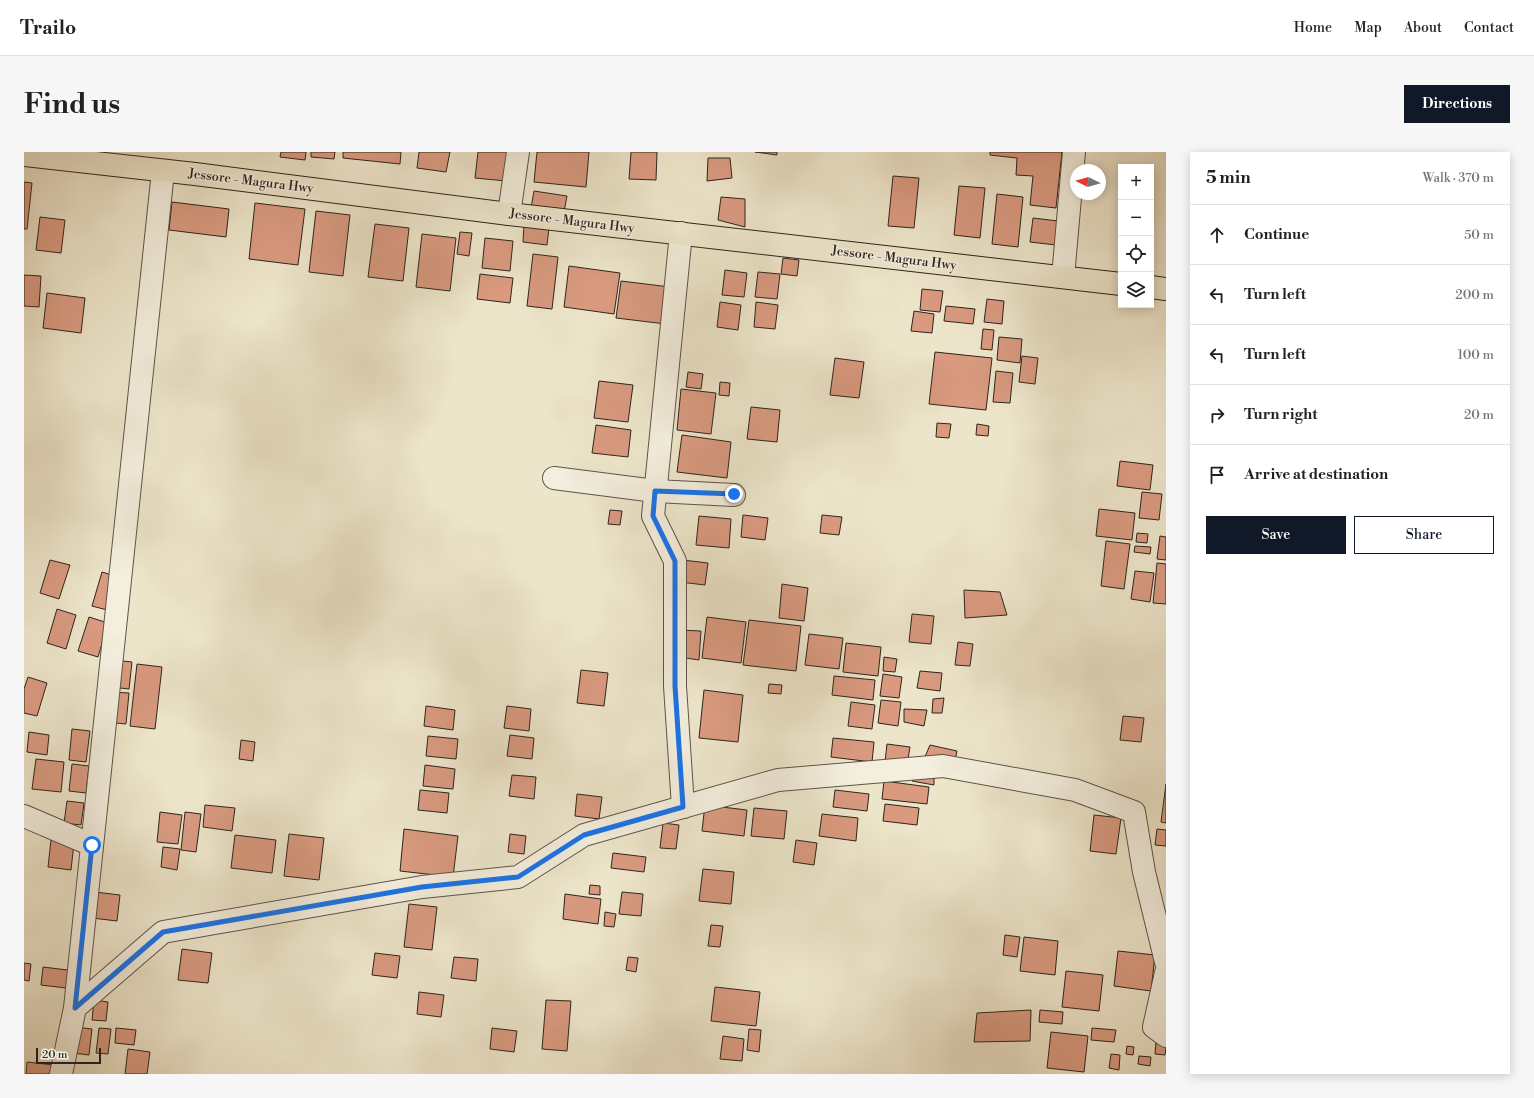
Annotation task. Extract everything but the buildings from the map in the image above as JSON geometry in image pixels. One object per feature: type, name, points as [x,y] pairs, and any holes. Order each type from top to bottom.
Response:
[{"type":"highway","name":"Jessore - Magura Hwy","points":[[24,155],[510,214],[1118,284]]},
{"type":"highway","points":[[1154,288],[1166,289]]},
{"type":"street","points":[[510,214],[518,152]]},
{"type":"street","points":[[1063,277],[1074,152]]},
{"type":"street","points":[[61,1074],[75,1008],[163,171]]},
{"type":"street","points":[[681,233],[653,516],[675,561],[675,686],[683,807]]},
{"type":"street","points":[[554,478],[655,491],[734,494]]},
{"type":"street","points":[[75,1008],[163,932],[422,887],[518,877],[584,835],[778,780],[943,766],[1075,790],[1134,812],[1144,872],[1166,962]]},
{"type":"street","points":[[24,816],[92,845]]},
{"type":"street","points":[[1166,973],[1154,1027],[1166,1036]]},
{"type":"route","points":[[92,845],[75,1008],[163,932],[422,887],[518,877],[584,835],[683,807],[675,686],[675,561],[653,516],[655,491],[734,494]]}]
